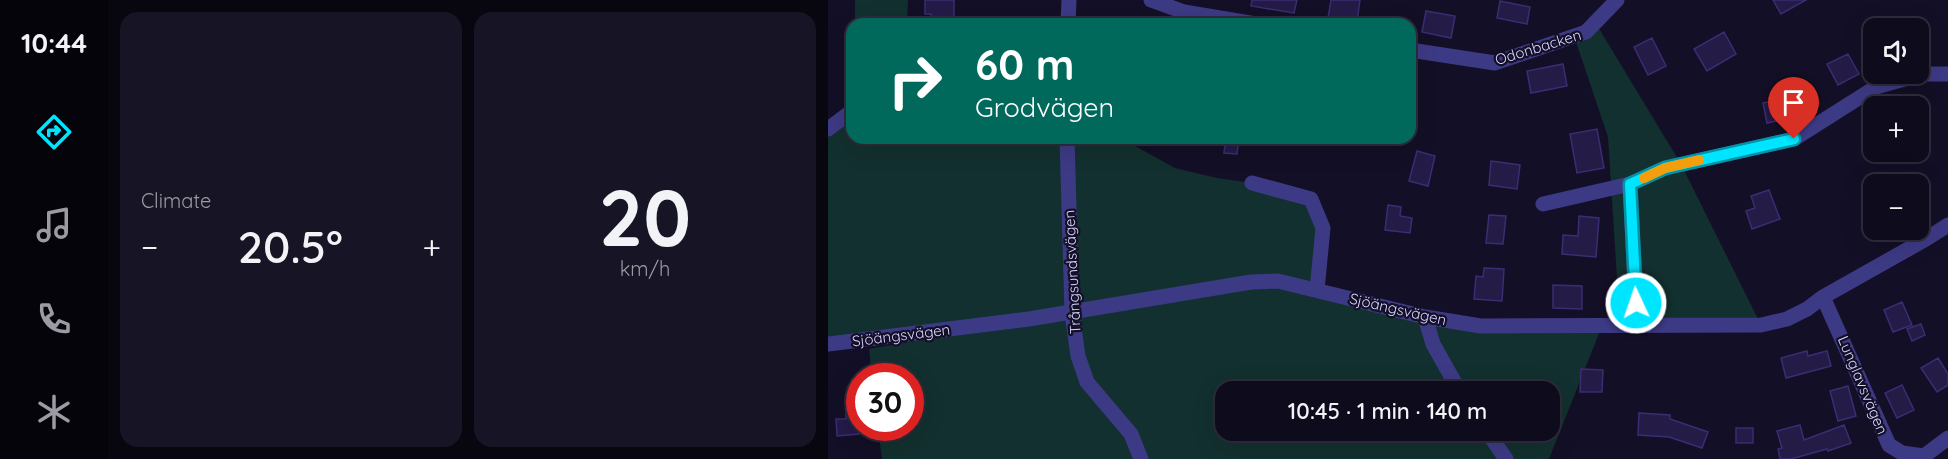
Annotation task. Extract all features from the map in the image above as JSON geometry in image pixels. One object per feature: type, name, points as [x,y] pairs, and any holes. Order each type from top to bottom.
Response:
[{"type":"street","points":[[1068,18],[1069,0]]},
{"type":"street","points":[[1150,0],[1184,12],[1220,18]]},
{"type":"street","name":"Odonbacken","points":[[1416,51],[1496,63],[1586,32],[1617,0]]},
{"type":"street","points":[[1543,204],[1630,184],[1665,168],[1794,139],[1876,87],[1922,74],[1948,74]]},
{"type":"street","points":[[828,129],[846,116]]},
{"type":"street","name":"Trångsundsvägen","points":[[1067,144],[1072,313],[1078,356],[1087,382],[1131,434],[1142,459]]},
{"type":"street","points":[[1252,183],[1311,199],[1323,228],[1317,290]]},
{"type":"street","points":[[1630,184],[1637,326]]},
{"type":"street","name":"Sjöängsvägen","points":[[828,344],[1072,313],[1251,282],[1278,281],[1425,317],[1481,326],[1761,325],[1787,319],[1807,309],[1823,297],[1948,225]]},
{"type":"street","name":"Lunglavsvägen","points":[[1823,297],[1888,445],[1902,453],[1924,456],[1948,438]]},
{"type":"street","points":[[1425,317],[1433,344],[1454,381]]},
{"type":"street","points":[[1494,441],[1506,459]]},
{"type":"green space","points":[[855,0],[908,0],[907,18],[855,18]]},
{"type":"green space","points":[[1595,22],[1681,164],[1761,325],[1620,326],[1608,137],[1574,36]]},
{"type":"green space","points":[[846,116],[846,144],[1131,144],[1175,168],[1252,183],[1311,199],[1323,228],[1317,289],[1425,317],[1602,326],[1560,431],[1560,381],[1215,381],[1215,441],[1556,441],[1549,459],[882,459],[880,441],[924,441],[924,363],[871,363],[869,349],[1063,315],[828,344],[828,129]]},
{"type":"building","points":[[925,0],[954,0],[954,18],[931,18],[931,14],[925,14]]},
{"type":"building","points":[[1252,0],[1297,0],[1294,13],[1251,6]]},
{"type":"building","points":[[1331,0],[1360,0],[1357,18],[1328,18]]},
{"type":"building","points":[[1773,0],[1806,0],[1781,14]]},
{"type":"building","points":[[1500,1],[1530,7],[1527,24],[1497,18]]},
{"type":"building","points":[[1426,11],[1455,16],[1451,38],[1422,32]]},
{"type":"building","points":[[1724,32],[1736,54],[1707,71],[1694,49]]},
{"type":"building","points":[[1652,38],[1666,66],[1648,75],[1634,47]]},
{"type":"building","points":[[1848,54],[1859,74],[1838,85],[1827,64]]},
{"type":"building","points":[[1563,64],[1567,86],[1531,93],[1527,71]]},
{"type":"building","points":[[1793,89],[1794,94],[1800,93],[1804,115],[1767,123],[1763,103],[1776,100],[1774,93]]},
{"type":"building","points":[[1597,129],[1604,168],[1577,173],[1570,134]]},
{"type":"building","points":[[1225,144],[1238,144],[1237,154],[1224,153]]},
{"type":"building","points":[[1417,151],[1435,156],[1428,186],[1409,181]]},
{"type":"building","points":[[1491,161],[1520,165],[1517,189],[1489,185]]},
{"type":"building","points":[[1769,190],[1780,219],[1752,229],[1746,211],[1755,208],[1751,196]]},
{"type":"building","points":[[1388,205],[1401,207],[1400,216],[1412,218],[1410,233],[1385,230]]},
{"type":"building","points":[[1489,215],[1506,216],[1503,244],[1486,243]]},
{"type":"building","points":[[1579,216],[1599,218],[1596,257],[1562,254],[1563,235],[1578,236]]},
{"type":"building","points":[[1484,268],[1504,269],[1502,301],[1474,299],[1476,276],[1483,277]]},
{"type":"building","points":[[1553,285],[1582,286],[1582,309],[1553,308]]},
{"type":"building","points":[[1902,302],[1912,325],[1893,332],[1884,310]]},
{"type":"building","points":[[1921,324],[1925,335],[1912,341],[1907,329]]},
{"type":"building","points":[[1807,351],[1808,356],[1827,351],[1831,366],[1786,378],[1781,358]]},
{"type":"building","points":[[1938,358],[1948,374],[1948,385],[1937,392],[1921,368]]},
{"type":"building","points":[[1581,369],[1603,370],[1602,392],[1580,392]]},
{"type":"building","points":[[1902,385],[1914,410],[1897,418],[1885,393]]},
{"type":"building","points":[[1848,386],[1856,416],[1838,421],[1830,391]]},
{"type":"building","points":[[1639,413],[1670,415],[1670,419],[1708,432],[1702,448],[1669,437],[1638,435]]},
{"type":"building","points":[[836,419],[846,419],[846,435],[837,436]]},
{"type":"building","points":[[1800,425],[1804,440],[1844,425],[1851,443],[1828,451],[1827,449],[1791,459],[1780,459],[1778,449],[1782,448],[1777,431]]},
{"type":"building","points":[[1736,428],[1753,428],[1753,443],[1736,443]]},
{"type":"slow traffic","points":[[1644,178],[1665,168],[1699,160]]},
{"type":"route","points":[[1636,303],[1630,184],[1665,168],[1794,139]]}]
